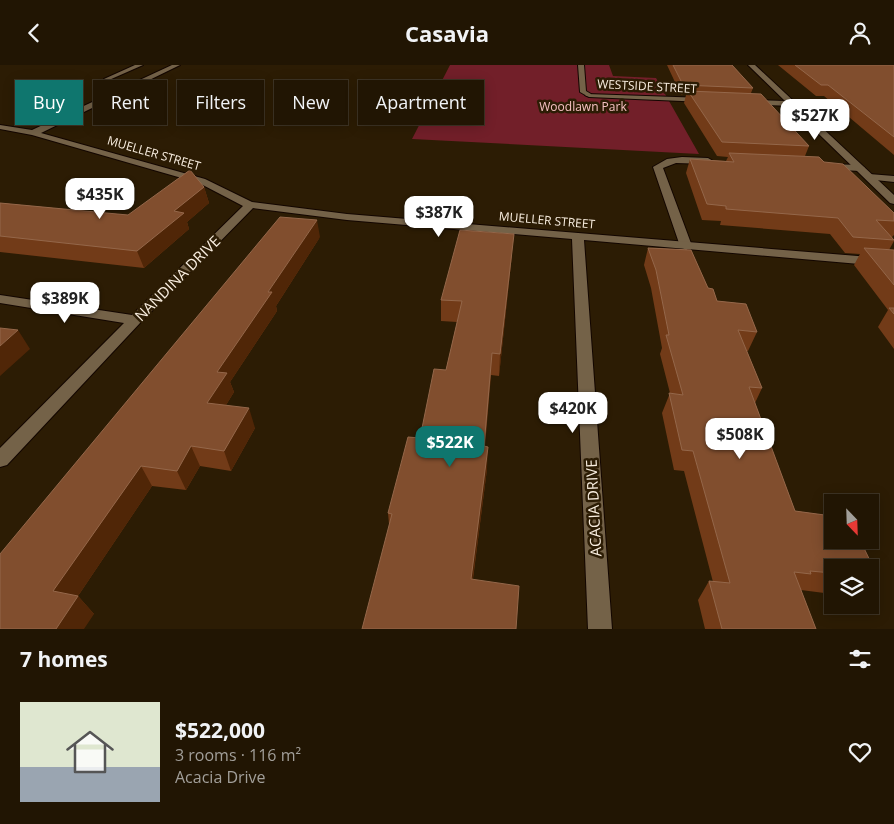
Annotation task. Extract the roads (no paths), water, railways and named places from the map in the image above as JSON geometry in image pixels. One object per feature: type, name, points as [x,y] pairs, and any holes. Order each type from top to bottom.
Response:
[{"type":"street","points":[[107,79],[140,65]]},
{"type":"street","points":[[34,133],[177,65]]},
{"type":"street","name":"WESTSIDE STREET","points":[[581,65],[583,92],[589,95],[715,101]]},
{"type":"street","points":[[751,65],[894,201]]},
{"type":"street","points":[[744,102],[793,104]]},
{"type":"street","name":"MUELLER STREET","points":[[0,127],[34,133],[202,181],[250,205],[347,217],[894,263]]},
{"type":"street","points":[[686,246],[658,167],[665,161],[673,159],[722,161]]},
{"type":"street","points":[[811,166],[860,168]]},
{"type":"street","points":[[870,177],[894,179]]},
{"type":"street","name":"NANDINA DRIVE","points":[[0,460],[135,320],[250,205]]},
{"type":"street","name":"ACACIA DRIVE","points":[[578,237],[600,629]]},
{"type":"street","points":[[0,299],[135,320]]},
{"type":"park label","name":"Woodlawn Park","points":[[583,106]]}]
